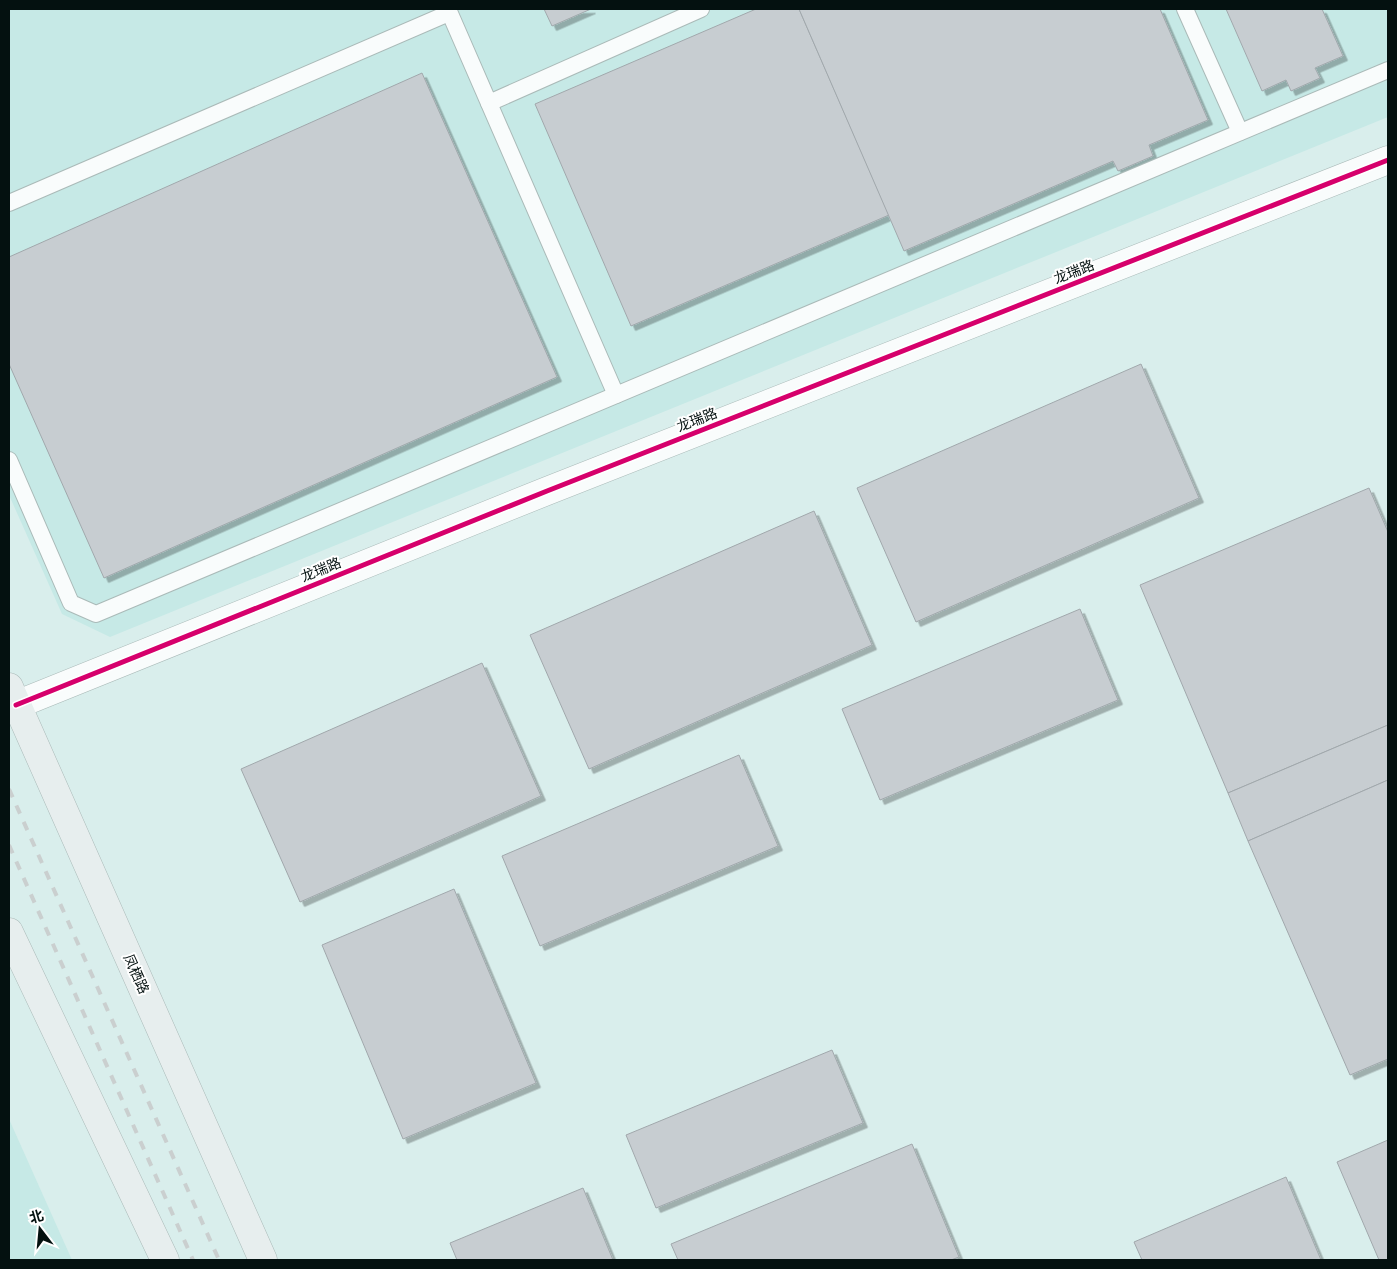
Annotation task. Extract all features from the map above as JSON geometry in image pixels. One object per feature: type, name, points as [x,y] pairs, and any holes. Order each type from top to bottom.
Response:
[{"type":"main road","name":"凤栖路","points":[[13,696],[263,1260]]},
{"type":"main road","points":[[9,932],[166,1260]]},
{"type":"street","name":"龙瑞路","points":[[13,696],[556,487],[1388,160]]},
{"type":"lane","points":[[489,103],[702,9]]},
{"type":"lane","points":[[1185,9],[1240,132]]},
{"type":"lane","points":[[9,204],[449,11],[616,395]]},
{"type":"lane","points":[[9,460],[71,603],[96,614],[1388,70]]},
{"type":"shaded area","points":[[9,9],[1388,9],[1388,117],[110,637],[62,614],[9,495]]},
{"type":"shaded area","points":[[9,1119],[72,1260],[9,1260]]},
{"type":"building","points":[[544,9],[591,9],[552,26]]},
{"type":"building","points":[[756,9],[799,9],[889,215],[631,326],[535,104]]},
{"type":"building","points":[[799,9],[1160,9],[1208,120],[1149,145],[1153,156],[1118,171],[1113,161],[904,251]]},
{"type":"building","points":[[1226,9],[1322,9],[1343,56],[1315,68],[1320,78],[1291,91],[1286,80],[1262,91]]},
{"type":"building","points":[[422,73],[557,377],[104,578],[9,364],[9,257]]},
{"type":"building","points":[[1141,364],[1199,498],[916,622],[857,488]]},
{"type":"building","points":[[1369,488],[1388,532],[1388,725],[1228,793],[1140,585]]},
{"type":"building","points":[[814,511],[872,645],[589,769],[530,635]]},
{"type":"building","points":[[1080,609],[1118,700],[880,800],[842,709]]},
{"type":"building","points":[[482,663],[541,796],[300,902],[241,769]]},
{"type":"building","points":[[1388,725],[1388,780],[1248,841],[1228,793]]},
{"type":"building","points":[[739,755],[778,846],[540,946],[502,856]]},
{"type":"building","points":[[1388,780],[1388,1059],[1350,1075],[1248,841]]},
{"type":"building","points":[[454,889],[536,1083],[403,1139],[322,945]]},
{"type":"building","points":[[832,1050],[863,1123],[656,1208],[626,1135]]},
{"type":"building","points":[[1388,1140],[1388,1260],[1379,1260],[1337,1162]]},
{"type":"building","points":[[912,1144],[959,1257],[951,1260],[678,1260],[671,1244]]},
{"type":"building","points":[[1286,1177],[1321,1260],[1142,1260],[1134,1242]]},
{"type":"building","points":[[583,1188],[613,1260],[457,1260],[450,1243]]},
{"type":"railway","points":[[9,789],[219,1260]]},
{"type":"railway","points":[[9,845],[193,1260]]},
{"type":"cycle path","points":[[16,705],[547,491],[1388,160]]}]
